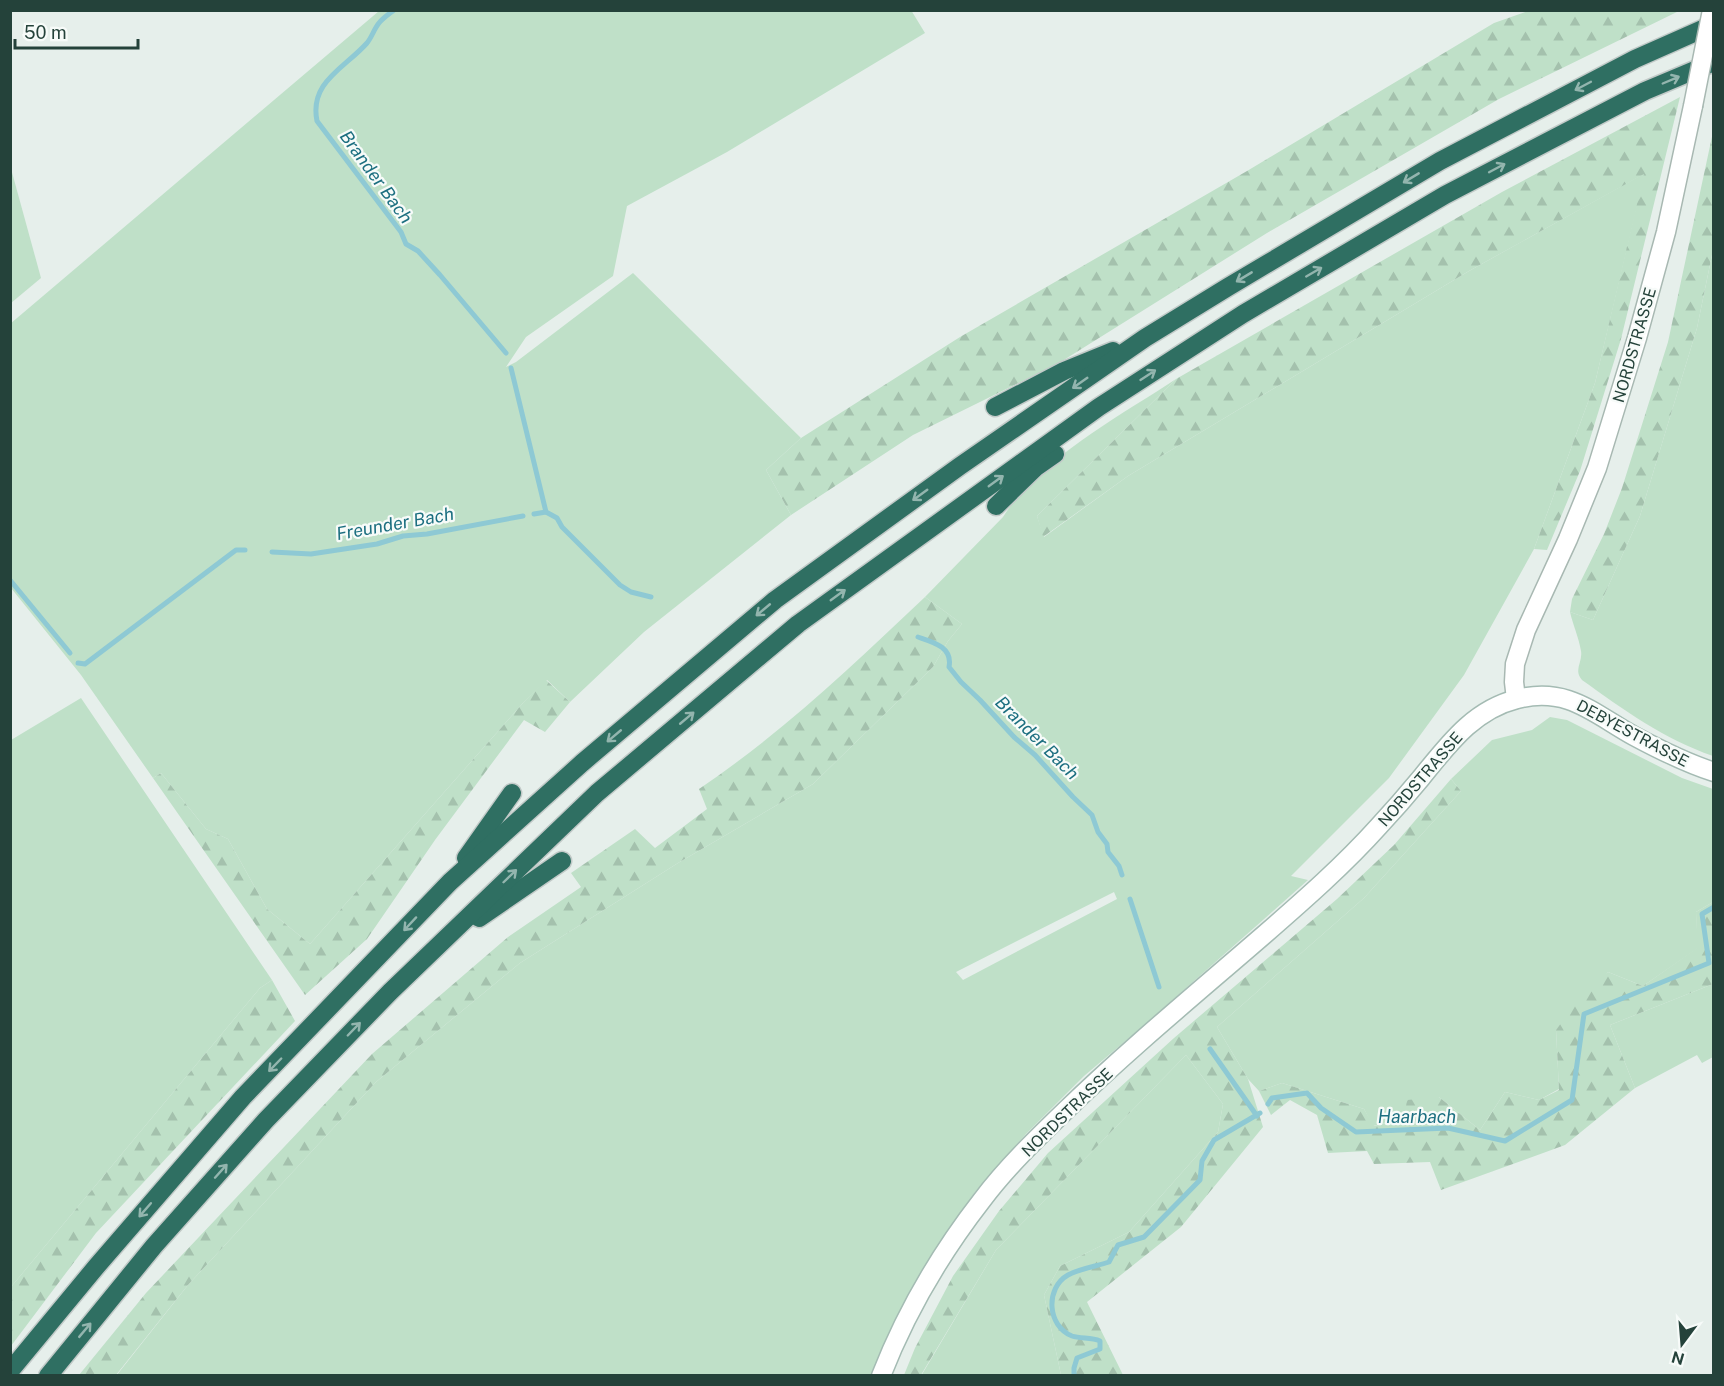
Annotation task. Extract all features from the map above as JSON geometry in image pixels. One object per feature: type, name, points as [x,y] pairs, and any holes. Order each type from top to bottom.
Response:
[{"type":"highway","points":[[10,1371],[96,1267],[243,1097],[450,882],[582,763],[775,600],[960,465],[1145,338],[1440,161],[1635,59],[1713,24]]},
{"type":"highway","points":[[48,1376],[154,1246],[266,1120],[438,945],[597,793],[798,624],[1099,407],[1243,314],[1445,195],[1645,91],[1713,62]]},
{"type":"highway","points":[[995,407],[1064,371],[1145,338]]},
{"type":"highway","points":[[996,506],[1035,468],[1065,447],[1099,407]]},
{"type":"highway","points":[[450,882],[512,793]]},
{"type":"highway","points":[[438,945],[562,861]]},
{"type":"main road","name":"NORDSTRASSE","points":[[882,1376],[895,1342],[933,1269],[983,1198],[1034,1141],[1093,1084],[1322,884],[1377,829],[1455,736],[1476,718],[1498,705],[1516,699],[1515,664],[1526,630],[1598,468],[1637,338],[1666,232],[1712,10]]},
{"type":"main road","name":"DEBYESTRASSE","points":[[1516,699],[1535,695],[1558,697],[1583,705],[1631,735],[1676,758],[1713,772]]},
{"type":"green space","points":[[911,10],[925,33],[727,152],[627,206],[613,276],[526,337],[506,367],[516,362],[633,273],[801,438],[766,470],[791,515],[644,632],[570,702],[547,680],[523,703],[310,944],[267,909],[228,839],[206,829],[161,773],[153,778],[81,675],[11,588],[10,324],[379,11]]},
{"type":"green space","points":[[1528,11],[1679,11],[1499,99],[1267,233],[1059,363],[913,435],[791,515],[766,470],[801,438],[960,337],[1247,171],[1494,23]]},
{"type":"green space","points":[[1680,97],[1621,339],[1580,471],[1547,550],[1534,549],[1595,383],[1644,174],[1469,271],[1128,476],[1043,537],[1037,516],[1176,379],[1502,192]]},
{"type":"green space","points":[[1713,132],[1713,250],[1697,328],[1640,516],[1593,620],[1570,612],[1572,599],[1604,534],[1622,488],[1668,342]]},
{"type":"green space","points":[[10,165],[41,278],[11,303],[10,303]]},
{"type":"green space","points":[[1645,173],[1595,383],[1534,549],[1464,675],[1389,778],[1291,876],[1308,880],[1084,1076],[1026,1134],[975,1192],[926,1264],[887,1338],[872,1375],[116,1376],[188,1285],[376,1082],[520,963],[678,863],[813,784],[933,667],[948,641],[962,624],[925,597],[1003,517],[1018,496],[1037,476],[1059,458],[1082,440],[1176,379],[1037,516],[1044,537],[1128,476],[1469,271]],"holes":[[[1114,892],[1117,899],[963,980],[956,972]]]},
{"type":"green space","points":[[1713,250],[1713,756],[1661,732],[1582,680],[1578,673],[1581,651],[1570,612],[1593,620],[1640,516],[1697,328]]},
{"type":"green space","points":[[925,597],[962,624],[948,641],[933,667],[813,784],[678,863],[520,963],[376,1082],[188,1285],[116,1375],[79,1375],[146,1293],[372,1054],[508,937],[581,887],[571,873],[635,829],[655,848],[707,809],[699,789],[788,722]]},
{"type":"green space","points":[[546,680],[570,702],[545,732],[524,720],[435,840],[367,939],[305,995],[153,778],[161,773],[206,829],[228,839],[267,909],[310,944],[523,703]]},
{"type":"green space","points":[[81,698],[272,980],[260,988],[11,1287],[11,740]]},
{"type":"green space","points":[[1550,717],[1567,720],[1682,778],[1713,789],[1713,902],[1696,912],[1698,948],[1643,986],[1608,972],[1556,1030],[1559,1089],[1539,1100],[1505,1092],[1480,1130],[1439,1097],[1404,1119],[1373,1126],[1364,1109],[1282,1083],[1259,1091],[1248,1079],[1217,1027],[1364,898],[1461,791],[1451,779],[1492,740],[1532,730]]},
{"type":"green space","points":[[1451,779],[1461,791],[1364,898],[1217,1027],[1248,1079],[1263,1127],[1181,1227],[1087,1302],[1123,1375],[1061,1375],[1044,1295],[1060,1266],[1129,1232],[1218,1132],[1223,1104],[1186,1055],[996,1250],[921,1375],[904,1375],[915,1348],[953,1276],[999,1211],[1048,1153],[1174,1038],[1337,899],[1394,845]]},
{"type":"green space","points":[[1713,902],[1713,984],[1610,1025],[1635,1088],[1565,1145],[1441,1190],[1430,1162],[1374,1164],[1367,1151],[1328,1153],[1317,1115],[1290,1100],[1271,1115],[1259,1091],[1282,1083],[1364,1109],[1374,1126],[1404,1119],[1407,1100],[1439,1097],[1480,1130],[1505,1092],[1539,1100],[1559,1090],[1556,1030],[1588,987],[1608,972],[1643,986],[1697,948],[1696,912]]},
{"type":"green space","points":[[272,980],[295,1021],[96,1233],[11,1346],[11,1287],[260,988]]},
{"type":"green space","points":[[1713,984],[1713,1057],[1702,1063],[1697,1055],[1635,1088],[1610,1025]]},
{"type":"green space","points":[[1186,1055],[1223,1104],[1218,1132],[1129,1232],[1060,1266],[1044,1295],[1061,1375],[921,1376],[996,1250]]},
{"type":"waterway","name":"Brander Bach","points":[[394,10],[379,23],[367,43],[324,86],[318,96],[317,121],[401,232],[406,244],[418,251],[506,353]]},
{"type":"waterway","name":"Brander Bach","points":[[511,368],[546,512],[557,518],[562,527],[620,585],[631,592],[651,597]]},
{"type":"waterway","name":"Freunder Bach","points":[[534,514],[546,512]]},
{"type":"waterway","name":"Freunder Bach","points":[[272,552],[311,554],[377,544],[403,536],[427,534],[523,516]]},
{"type":"waterway","name":"Freunder Bach","points":[[78,663],[85,664],[236,550],[245,550]]},
{"type":"waterway","name":"Freunder Bach","points":[[10,580],[70,653]]},
{"type":"waterway","name":"Brander Bach","points":[[918,637],[935,643],[945,650],[949,667],[961,682],[1092,815],[1098,832],[1107,844],[1108,852],[1119,866],[1122,875]]},
{"type":"waterway","name":"Brander Bach","points":[[1130,899],[1159,987]]},
{"type":"waterway","name":"Haarbach","points":[[1268,1104],[1272,1098],[1307,1093],[1321,1108],[1356,1132],[1448,1128],[1505,1141],[1572,1100],[1584,1014],[1709,963],[1702,914],[1714,907]]},
{"type":"waterway","name":"Brander Bach","points":[[1210,1049],[1257,1116]]},
{"type":"waterway","name":"Haarbach","points":[[1074,1376],[1077,1358],[1100,1349],[1100,1341],[1072,1336],[1064,1331],[1058,1324],[1052,1307],[1055,1289],[1068,1275],[1109,1262],[1118,1245],[1144,1237],[1200,1180],[1202,1161],[1214,1140],[1260,1113]]}]
